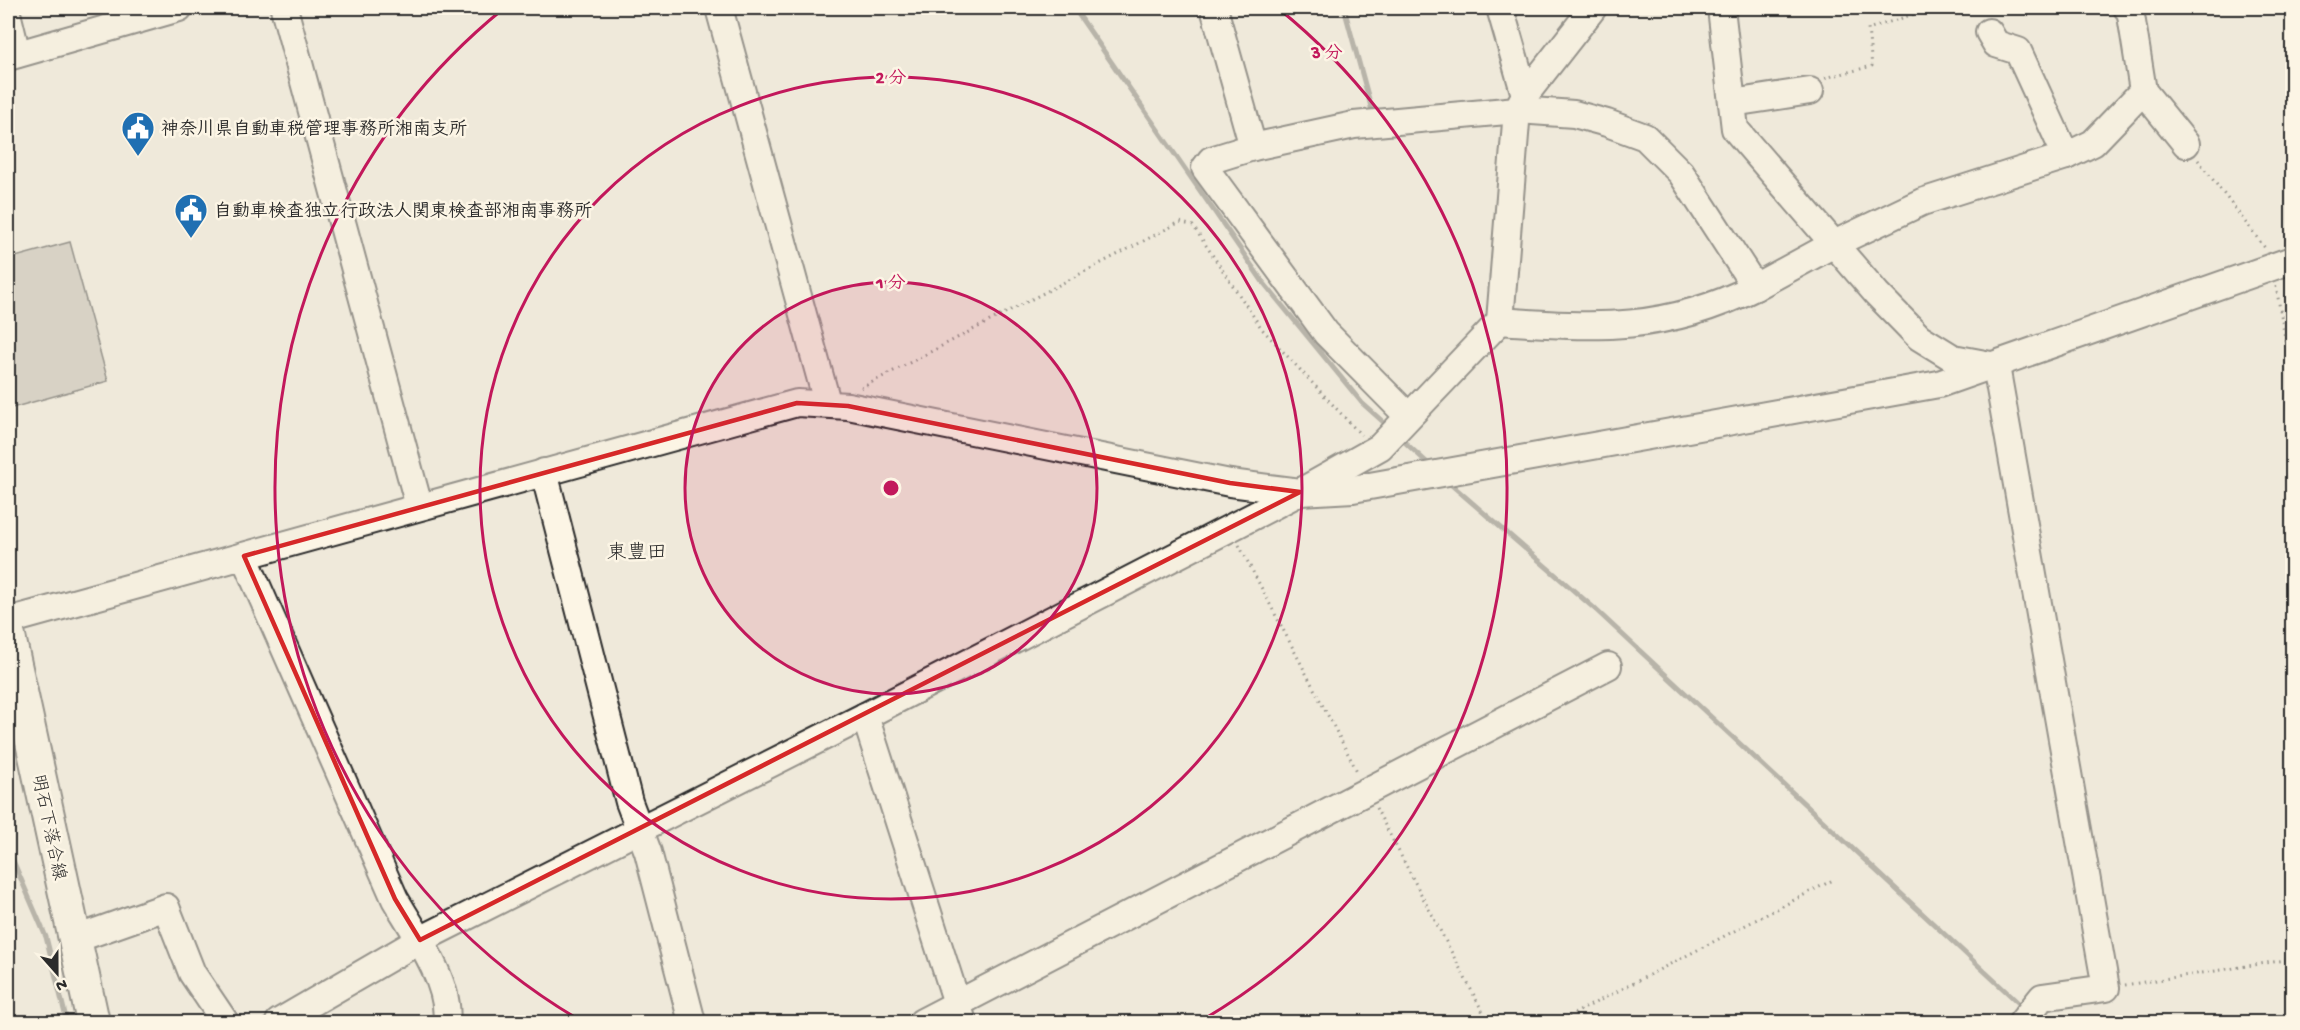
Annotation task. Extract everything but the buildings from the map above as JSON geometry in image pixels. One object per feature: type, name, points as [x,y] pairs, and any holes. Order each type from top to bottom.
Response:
[{"type":"main road","name":"明石下落合線","points":[[8,632],[73,940],[93,1023]]},
{"type":"street","points":[[8,17],[12,55],[179,8]]},
{"type":"street","points":[[284,8],[419,506]]},
{"type":"street","points":[[718,8],[838,404]]},
{"type":"street","points":[[1214,8],[1253,147]]},
{"type":"street","points":[[279,1023],[420,940],[865,716],[1300,492],[1377,448],[1500,321],[1521,103],[1500,8]]},
{"type":"street","points":[[1521,103],[1593,8]]},
{"type":"street","points":[[1721,8],[1735,129],[1834,244],[1919,337],[1953,358],[1996,366]]},
{"type":"street","points":[[2127,8],[2130,9],[2143,91],[2186,144]]},
{"type":"street","points":[[1989,32],[1996,44],[2018,51],[2066,156]]},
{"type":"street","points":[[1732,103],[1810,91]]},
{"type":"street","points":[[1500,321],[1620,326],[1682,316],[1726,302],[1834,244],[1922,202],[2066,156],[2093,143],[2143,91]]},
{"type":"street","points":[[1408,416],[1326,333],[1205,168],[1211,160],[1253,147],[1354,125],[1521,103],[1574,114],[1645,137],[1680,173],[1755,287]]},
{"type":"street","points":[[8,621],[796,403],[838,404],[1230,483],[1300,492],[1353,489],[1939,384],[2292,261]]},
{"type":"street","points":[[1996,366],[2106,988],[2042,997],[2022,1023]]},
{"type":"street","points":[[544,472],[629,801],[648,852],[692,1023]]},
{"type":"street","points":[[244,556],[394,899],[420,940],[445,995],[448,1011],[446,1023]]},
{"type":"street","points":[[922,1023],[959,1014],[1608,666]]},
{"type":"street","points":[[865,716],[959,1014]]},
{"type":"street","points":[[73,940],[166,907],[192,973],[225,1023]]},
{"type":"path","points":[[1810,91],[1814,81],[1872,66],[1868,29],[1933,8]]},
{"type":"path","points":[[838,404],[858,389],[1180,222],[1193,226],[1262,329],[1377,448]]},
{"type":"path","points":[[1558,1023],[1833,880]]},
{"type":"path","points":[[2106,988],[2292,960]]},
{"type":"highlighted area","points":[[797,403],[848,406],[1230,483],[1300,492],[420,940],[395,899],[244,556]]},
{"type":"waterway","points":[[1074,8],[1263,282],[1362,403],[1390,428]]},
{"type":"waterway","points":[[1344,8],[1373,114]]},
{"type":"waterway","points":[[1399,437],[1432,467]]},
{"type":"waterway","points":[[1447,481],[1595,609],[2025,1009]]},
{"type":"waterway","points":[[8,849],[46,937],[67,1022]]},
{"type":"place","name":"神奈川県自動車税管理事務所湘南支所","points":[[138,157]]},
{"type":"place","name":"自動車検査独立行政法人関東検査部湘南事務所","points":[[191,239]]},
{"type":"district","name":"東豊田","points":[[637,551]]}]
